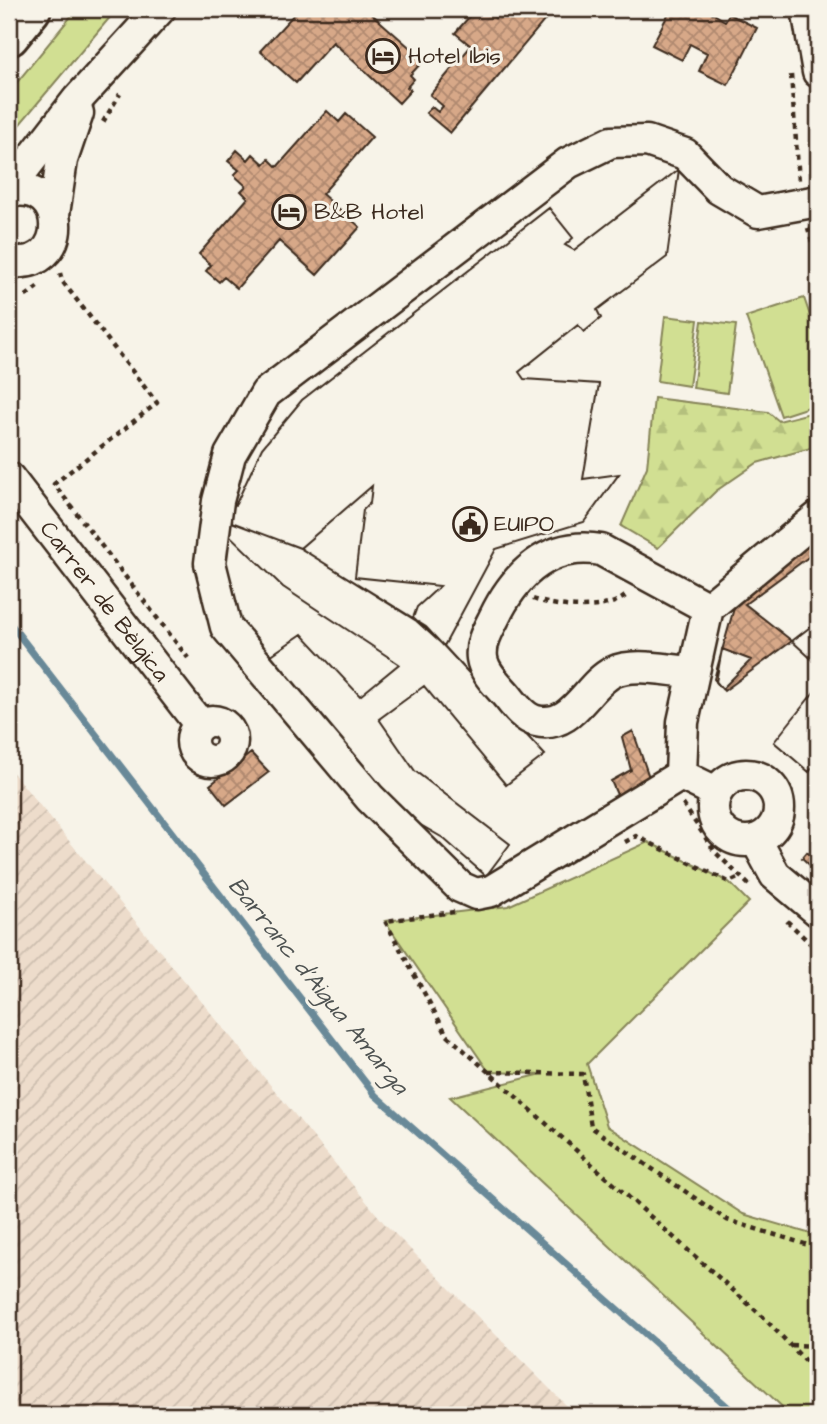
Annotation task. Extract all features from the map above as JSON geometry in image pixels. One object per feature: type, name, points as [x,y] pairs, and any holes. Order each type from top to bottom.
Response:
[{"type":"main road","points":[[9,36],[31,9]]},
{"type":"street","points":[[9,190],[88,88],[160,9]]},
{"type":"street","points":[[807,9],[812,22],[818,72]]},
{"type":"street","points":[[18,290],[50,247],[56,226],[54,215],[62,160],[88,88]]},
{"type":"street","points":[[676,778],[491,891],[477,894],[460,887],[369,798],[226,627],[210,563],[218,501],[230,455],[266,393],[568,163],[611,142],[647,141],[685,154],[719,189],[758,212],[810,203]]},
{"type":"street","points":[[9,190],[29,191],[40,196],[54,215]]},
{"type":"street","name":"Carrer de Bèlgica","points":[[9,478],[200,725]]},
{"type":"street","points":[[676,778],[692,673],[708,608],[818,517]]},
{"type":"street","points":[[692,673],[630,668],[614,671],[564,717],[535,721],[521,712],[485,669],[482,656],[484,640],[523,572],[552,555],[584,547],[601,550],[708,608]]},
{"type":"street","points":[[748,774],[766,779],[778,794],[780,813],[772,830],[756,841],[740,841],[726,835],[716,823],[712,808],[716,792],[729,778],[748,774]]},
{"type":"street","points":[[676,778],[716,792]]},
{"type":"street","points":[[756,841],[775,875],[818,911]]},
{"type":"path","points":[[789,63],[818,263]]},
{"type":"path","points":[[98,131],[125,89]]},
{"type":"path","points":[[18,290],[34,270],[59,269],[62,281],[156,403],[54,484],[188,658]]},
{"type":"path","points":[[512,588],[537,601],[568,606],[596,605],[622,600],[648,574]]},
{"type":"path","points":[[676,778],[692,822],[715,852],[757,893]]},
{"type":"path","points":[[612,849],[636,836],[729,882],[740,877]]},
{"type":"path","points":[[467,911],[385,921],[447,1035],[790,1345],[818,1374]]},
{"type":"path","points":[[783,918],[818,951]]},
{"type":"path","points":[[489,1072],[583,1074],[591,1127],[727,1220],[818,1248]]},
{"type":"path","points":[[790,1345],[818,1346]]},
{"type":"shaded area","points":[[9,768],[384,1223],[576,1415],[9,1415]]},
{"type":"green space","points":[[77,9],[117,9],[9,137],[9,92]]},
{"type":"green space","points":[[804,298],[818,339],[818,404],[781,416],[746,317]]},
{"type":"green space","points":[[665,316],[698,320],[689,386],[657,381]]},
{"type":"green space","points":[[702,321],[736,325],[727,393],[693,388]]},
{"type":"green space","points":[[654,398],[768,412],[779,421],[818,411],[818,446],[757,463],[716,491],[658,548],[621,526],[647,467]]},
{"type":"green space","points":[[648,842],[729,882],[749,902],[587,1064],[607,1126],[743,1214],[818,1236],[818,1415],[791,1415],[450,1097],[542,1074],[489,1072],[385,921],[508,906]]},
{"type":"building","name":"Hotel Ibis","points":[[299,9],[366,9],[424,60],[410,75],[414,79],[407,87],[411,90],[399,103],[333,42],[296,83],[260,51]]},
{"type":"building","points":[[476,9],[485,9],[495,18],[503,9],[544,9],[550,14],[450,133],[426,113],[432,107],[438,112],[443,106],[430,95],[471,46],[455,33]]},
{"type":"building","points":[[671,9],[706,9],[725,21],[729,14],[757,28],[728,85],[699,71],[707,53],[690,44],[682,60],[652,45]]},
{"type":"building","name":"B&B Hotel","points":[[327,111],[339,122],[346,114],[372,137],[322,194],[360,227],[317,275],[279,241],[237,288],[224,277],[219,282],[206,271],[211,265],[199,254],[248,198],[241,191],[246,186],[234,175],[239,170],[228,161],[237,150],[248,160],[253,154],[264,164],[269,159],[277,167]]},
{"type":"building","name":"EUIPO","points":[[679,169],[667,257],[597,310],[601,318],[584,332],[578,325],[519,372],[524,379],[599,384],[583,479],[619,474],[584,522],[496,549],[444,646],[545,755],[506,785],[424,686],[379,719],[415,771],[510,844],[486,876],[443,838],[386,805],[355,757],[305,713],[267,658],[302,634],[360,696],[399,664],[283,587],[220,526],[221,518],[236,504],[262,448],[302,400],[549,208],[573,238],[565,245],[574,250]],"holes":[[[372,486],[370,503],[363,510],[355,577],[440,586],[417,607],[413,618],[300,548]]]},
{"type":"building","name":"EUIPO","points":[[679,169],[667,257],[597,310],[601,318],[584,332],[578,325],[519,372],[524,379],[599,384],[583,479],[619,474],[584,522],[496,549],[444,646],[413,618],[417,607],[440,586],[355,577],[363,510],[370,503],[372,486],[300,548],[221,518],[236,504],[262,448],[302,400],[549,208],[573,238],[565,245],[574,250]]},
{"type":"building","points":[[221,518],[300,548],[426,627],[545,755],[506,785],[424,686],[379,719],[415,771],[510,844],[486,876],[443,838],[386,805],[355,757],[305,713],[267,658],[302,634],[360,696],[399,664],[283,587],[220,526]]},
{"type":"building","points":[[818,536],[818,665],[792,641],[724,691],[714,679],[736,601]]},
{"type":"building","points":[[818,550],[818,621],[792,641],[745,604]]},
{"type":"building","points":[[818,621],[818,665],[792,641]]},
{"type":"building","points":[[722,649],[751,660],[722,689],[716,682]]},
{"type":"building","points":[[818,687],[818,761],[809,772],[774,742]]},
{"type":"building","points":[[818,687],[818,761],[809,772],[774,742]]},
{"type":"building","points":[[633,731],[650,780],[618,797],[611,781],[631,770],[622,737]]},
{"type":"building","points":[[251,753],[269,772],[226,805],[210,785]]},
{"type":"building","points":[[807,852],[818,862],[816,871],[802,858]]},
{"type":"waterway","name":"Barranc d'Aigua Amarga","points":[[9,622],[375,1095],[737,1415]]},
{"type":"place","name":"Hotel Ibis","points":[[383,56]]},
{"type":"place","name":"B&B Hotel","points":[[289,212]]},
{"type":"place","name":"EUIPO","points":[[470,524]]}]
